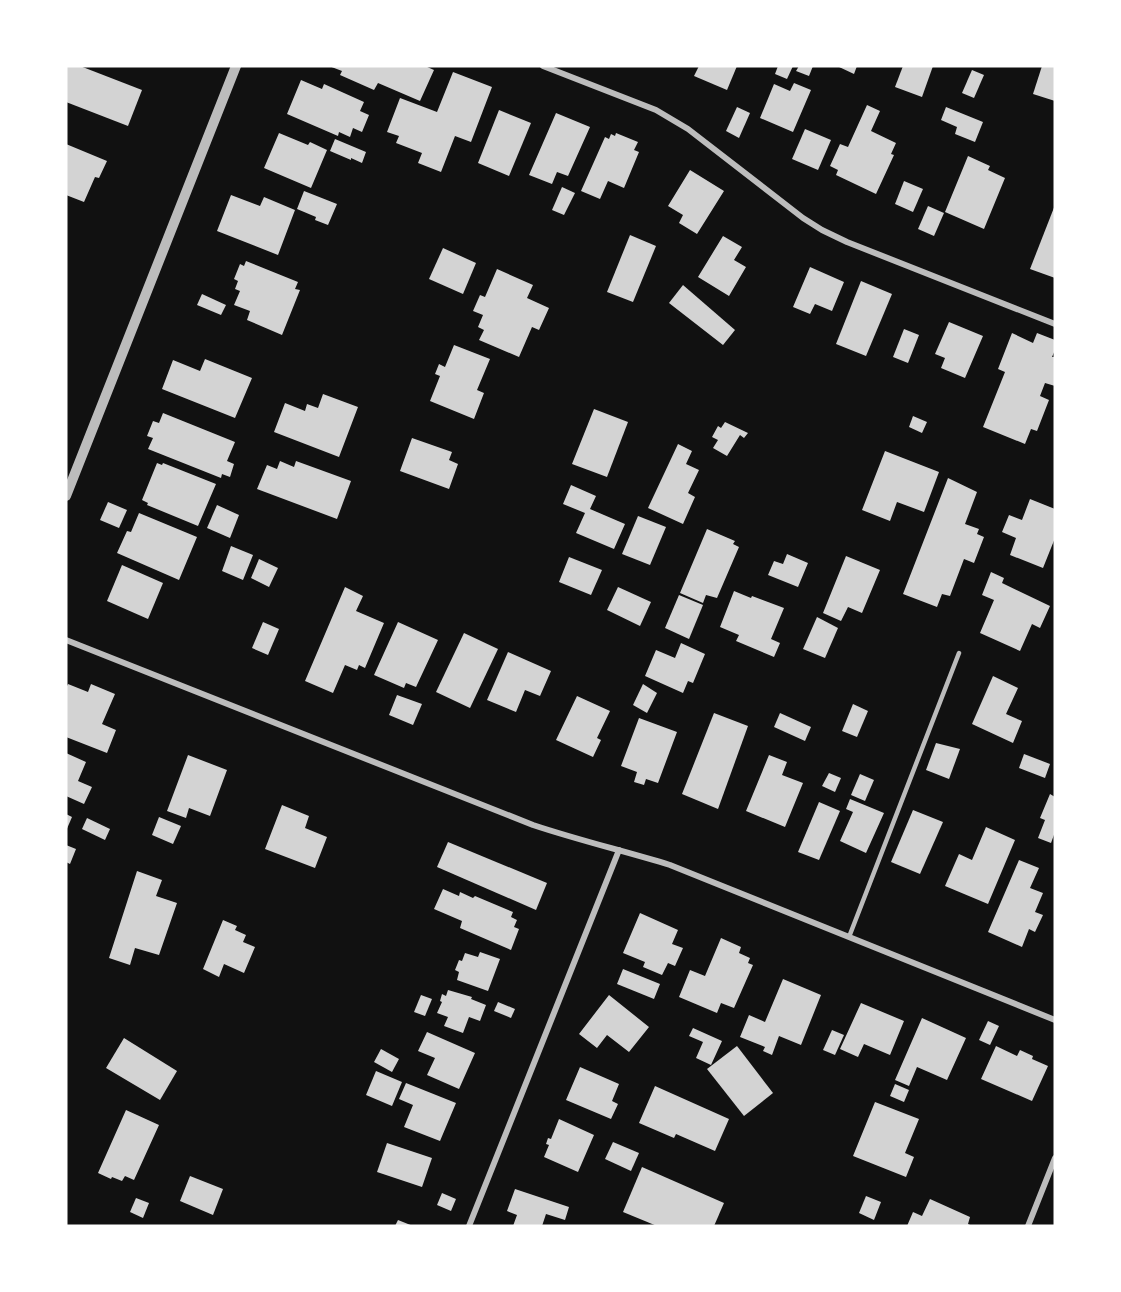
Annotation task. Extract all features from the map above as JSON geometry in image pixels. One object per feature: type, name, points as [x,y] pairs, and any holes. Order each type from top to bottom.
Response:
[{"type":"street","points":[[66,496],[236,66]]},
{"type":"street","points":[[543,66],[672,118],[802,218],[822,230],[1055,324]]},
{"type":"street","points":[[66,640],[533,825],[670,865],[1055,1020]]},
{"type":"street","points":[[469,1226],[619,850]]},
{"type":"street","points":[[1028,1226],[1055,1158]]},
{"type":"lane","points":[[849,937],[959,653]]},
{"type":"building","points":[[66,66],[80,66],[142,90],[128,126],[66,102]]},
{"type":"building","points":[[329,66],[425,66],[434,70],[420,101],[378,83],[374,90],[340,75],[342,71]]},
{"type":"building","points":[[699,66],[737,66],[727,90],[694,76]]},
{"type":"building","points":[[778,66],[793,66],[787,79],[775,74]]},
{"type":"building","points":[[799,66],[813,66],[809,76],[796,71]]},
{"type":"building","points":[[837,66],[857,66],[854,74]]},
{"type":"building","points":[[903,66],[933,66],[922,97],[895,87]]},
{"type":"building","points":[[1042,66],[1055,66],[1055,101],[1033,94]]},
{"type":"building","points":[[972,70],[984,75],[974,98],[962,93]]},
{"type":"building","points":[[453,72],[492,87],[471,142],[455,136],[441,172],[418,163],[422,153],[396,143],[399,136],[387,132],[400,98],[437,112]]},
{"type":"building","points":[[301,80],[322,89],[324,84],[364,102],[360,111],[369,115],[362,132],[353,128],[350,137],[339,132],[338,136],[287,114]]},
{"type":"building","points":[[794,83],[811,90],[793,132],[760,118],[774,84],[790,91]]},
{"type":"building","points":[[867,105],[880,111],[871,131],[896,143],[891,154],[894,155],[876,194],[836,175],[838,170],[830,166],[840,144],[848,147]]},
{"type":"building","points":[[737,107],[750,113],[739,138],[726,131]]},
{"type":"building","points":[[946,107],[983,122],[975,142],[955,134],[957,127],[941,120]]},
{"type":"building","points":[[499,110],[531,123],[509,176],[478,163]]},
{"type":"building","points":[[556,113],[590,127],[568,176],[557,172],[552,184],[529,175]]},
{"type":"building","points":[[805,129],[831,140],[818,170],[792,159]]},
{"type":"building","points":[[279,133],[308,145],[310,142],[327,150],[311,188],[264,168]]},
{"type":"building","points":[[616,133],[638,142],[634,150],[639,152],[624,188],[608,181],[600,199],[581,191],[605,137],[609,139],[611,134],[615,136]]},
{"type":"building","points":[[335,139],[366,152],[362,163],[330,151]]},
{"type":"building","points":[[66,144],[107,161],[99,178],[95,177],[84,202],[66,195]]},
{"type":"building","points":[[968,156],[990,166],[988,170],[1005,178],[984,229],[945,212]]},
{"type":"building","points":[[690,170],[724,191],[697,234],[679,223],[683,215],[668,206]]},
{"type":"building","points":[[904,181],[923,189],[913,212],[895,204]]},
{"type":"building","points":[[562,187],[575,193],[564,215],[552,210]]},
{"type":"building","points":[[304,191],[337,204],[328,225],[297,209]]},
{"type":"building","points":[[231,195],[260,206],[264,197],[295,210],[278,255],[217,231]]},
{"type":"building","points":[[1055,205],[1055,278],[1030,269]]},
{"type":"building","points":[[928,206],[944,213],[934,236],[918,229]]},
{"type":"building","points":[[630,235],[656,246],[633,302],[607,292]]},
{"type":"building","points":[[723,236],[742,247],[734,260],[746,267],[729,296],[698,277]]},
{"type":"building","points":[[443,248],[476,263],[463,294],[429,279]]},
{"type":"building","points":[[246,261],[298,282],[295,289],[300,290],[282,335],[247,320],[250,311],[234,305],[240,291],[235,289],[238,281],[234,279],[240,264],[244,266]]},
{"type":"building","points":[[810,267],[844,282],[832,311],[815,304],[810,314],[793,307]]},
{"type":"building","points":[[497,269],[533,285],[527,298],[549,308],[539,330],[532,327],[519,357],[479,340],[484,330],[478,327],[483,315],[473,311],[480,295],[485,297]]},
{"type":"building","points":[[861,281],[892,294],[866,356],[836,344]]},
{"type":"building","points":[[683,285],[735,330],[723,345],[669,303]]},
{"type":"building","points":[[202,294],[226,305],[221,315],[197,305]]},
{"type":"building","points":[[949,322],[983,336],[965,378],[941,368],[945,358],[935,354]]},
{"type":"building","points":[[904,329],[919,335],[908,363],[893,357]]},
{"type":"building","points":[[1012,333],[1033,343],[1037,333],[1055,340],[1052,357],[1055,357],[1055,386],[1045,383],[1040,396],[1049,400],[1037,431],[1031,429],[1025,444],[983,427],[1005,372],[998,369]]},
{"type":"building","points":[[454,345],[490,359],[477,390],[484,393],[474,419],[430,401],[440,376],[435,374],[439,364],[445,367]]},
{"type":"building","points":[[205,359],[252,378],[235,418],[162,389],[173,360],[200,371]]},
{"type":"building","points":[[323,394],[358,407],[339,457],[274,432],[285,403],[305,411],[307,404],[318,408]]},
{"type":"building","points":[[594,409],[628,422],[607,477],[572,464]]},
{"type":"building","points":[[163,413],[235,442],[227,461],[234,464],[230,477],[222,474],[221,478],[148,449],[153,438],[147,436],[153,421],[159,423]]},
{"type":"building","points":[[913,416],[927,422],[922,433],[909,427]]},
{"type":"building","points":[[725,422],[748,433],[744,438],[740,435],[727,456],[713,448],[718,440],[712,437],[718,426],[721,428]]},
{"type":"building","points":[[412,438],[452,452],[449,460],[458,464],[449,489],[400,471]]},
{"type":"building","points":[[678,444],[692,451],[686,464],[699,470],[688,493],[695,497],[683,524],[648,508]]},
{"type":"building","points":[[885,451],[939,472],[924,512],[897,502],[890,521],[862,510]]},
{"type":"building","points":[[280,461],[294,467],[296,461],[351,481],[337,519],[257,489],[267,465],[277,469]]},
{"type":"building","points":[[157,463],[162,465],[163,463],[216,484],[198,526],[147,505],[148,503],[142,500]]},
{"type":"building","points":[[948,478],[977,492],[965,524],[979,529],[977,534],[984,537],[974,563],[964,559],[950,596],[942,594],[937,607],[903,594]]},
{"type":"building","points":[[571,485],[596,496],[590,509],[625,524],[614,549],[576,533],[585,513],[563,504]]},
{"type":"building","points":[[1030,499],[1055,509],[1055,538],[1043,568],[1010,555],[1016,538],[1002,532],[1009,515],[1022,520]]},
{"type":"building","points":[[108,502],[127,510],[119,528],[100,520]]},
{"type":"building","points":[[217,505],[239,515],[230,538],[207,528]]},
{"type":"building","points":[[139,513],[197,537],[179,580],[117,553],[127,531],[131,532]]},
{"type":"building","points":[[638,516],[666,527],[650,565],[622,554]]},
{"type":"building","points":[[707,529],[735,541],[733,544],[739,547],[717,598],[706,595],[703,603],[680,593]]},
{"type":"building","points":[[231,546],[253,555],[243,580],[222,571]]},
{"type":"building","points":[[787,554],[808,563],[798,587],[768,575],[774,561],[783,564]]},
{"type":"building","points":[[846,556],[880,570],[862,613],[848,607],[841,621],[823,613]]},
{"type":"building","points":[[569,557],[602,570],[591,595],[559,582]]},
{"type":"building","points":[[259,559],[278,568],[269,587],[251,578]]},
{"type":"building","points":[[122,565],[163,583],[148,619],[107,601]]},
{"type":"building","points":[[991,572],[1004,578],[1002,583],[1050,606],[1040,628],[1032,624],[1020,651],[980,633],[994,600],[982,595]]},
{"type":"building","points":[[345,587],[363,596],[356,611],[384,623],[365,668],[359,665],[357,670],[345,665],[333,693],[305,681]]},
{"type":"building","points":[[618,587],[651,602],[640,626],[607,610]]},
{"type":"building","points":[[734,591],[784,608],[771,639],[780,643],[774,657],[736,641],[739,635],[720,627]]},
{"type":"building","points":[[679,595],[703,605],[689,639],[665,628]]},
{"type":"building","points":[[817,617],[838,628],[825,658],[803,649]]},
{"type":"building","points":[[263,622],[279,629],[268,655],[252,648]]},
{"type":"building","points":[[398,622],[438,640],[416,687],[406,683],[404,688],[374,675]]},
{"type":"building","points":[[464,633],[498,649],[470,708],[436,692]]},
{"type":"building","points":[[681,643],[705,654],[693,683],[688,681],[683,693],[645,676],[656,650],[675,658]]},
{"type":"building","points":[[508,652],[551,671],[540,696],[525,690],[516,712],[487,700]]},
{"type":"building","points":[[993,676],[1018,688],[1006,714],[1022,721],[1013,743],[972,724]]},
{"type":"building","points":[[68,684],[88,692],[91,684],[115,694],[102,724],[116,730],[107,753],[66,737],[66,688]]},
{"type":"building","points":[[643,684],[657,693],[647,713],[633,705]]},
{"type":"building","points":[[397,695],[422,704],[413,725],[389,715]]},
{"type":"building","points":[[577,696],[610,711],[597,738],[601,740],[593,757],[556,740]]},
{"type":"building","points":[[853,704],[868,711],[857,737],[842,731]]},
{"type":"building","points":[[714,713],[748,726],[718,809],[682,794]]},
{"type":"building","points":[[780,713],[811,727],[805,741],[774,727]]},
{"type":"building","points":[[639,718],[677,732],[658,783],[646,779],[644,785],[634,782],[637,772],[621,766]]},
{"type":"building","points":[[936,743],[960,749],[949,779],[926,770]]},
{"type":"building","points":[[66,753],[86,762],[78,781],[92,787],[84,804],[66,796]]},
{"type":"building","points":[[1024,754],[1050,764],[1045,778],[1019,768]]},
{"type":"building","points":[[188,755],[227,770],[210,816],[189,808],[186,818],[167,811]]},
{"type":"building","points":[[769,755],[787,762],[782,775],[803,783],[785,827],[746,811]]},
{"type":"building","points":[[829,773],[841,778],[835,792],[822,786]]},
{"type":"building","points":[[860,774],[874,780],[865,801],[851,795]]},
{"type":"building","points":[[1050,794],[1055,797],[1055,832],[1051,843],[1038,838],[1045,820],[1040,818]]},
{"type":"building","points":[[850,799],[884,813],[866,853],[840,841],[853,812],[846,809]]},
{"type":"building","points":[[819,802],[840,811],[819,860],[798,852]]},
{"type":"building","points":[[282,805],[309,816],[305,828],[327,837],[315,868],[265,849]]},
{"type":"building","points":[[913,810],[943,822],[920,874],[891,862]]},
{"type":"building","points":[[66,814],[72,817],[66,831]]},
{"type":"building","points":[[159,817],[181,826],[173,844],[152,835]]},
{"type":"building","points":[[87,818],[110,829],[105,840],[82,829]]},
{"type":"building","points":[[986,827],[1015,840],[988,904],[945,886],[959,854],[972,860]]},
{"type":"building","points":[[448,842],[547,883],[536,910],[437,867]]},
{"type":"building","points":[[66,845],[76,849],[70,864],[66,862]]},
{"type":"building","points":[[1019,860],[1039,868],[1030,888],[1043,893],[1035,912],[1043,915],[1035,932],[1029,929],[1022,947],[988,932]]},
{"type":"building","points":[[137,871],[162,880],[156,896],[177,903],[159,955],[135,948],[130,965],[109,958]]},
{"type":"building","points":[[443,889],[459,896],[460,892],[473,898],[475,896],[513,912],[511,917],[517,920],[514,927],[519,929],[511,950],[460,928],[462,921],[434,909]]},
{"type":"building","points":[[640,913],[678,930],[672,944],[683,948],[675,966],[668,963],[662,975],[643,967],[645,962],[623,953]]},
{"type":"building","points":[[223,920],[237,926],[235,930],[246,935],[243,942],[255,947],[244,973],[224,964],[219,977],[203,969]]},
{"type":"building","points":[[721,938],[741,947],[739,953],[750,958],[748,963],[753,965],[734,1008],[721,1003],[717,1013],[679,997],[690,970],[705,976]]},
{"type":"building","points":[[480,952],[500,959],[488,991],[457,980],[459,972],[455,970],[459,960],[462,961],[465,953],[478,957]]},
{"type":"building","points":[[623,969],[660,984],[654,999],[617,984]]},
{"type":"building","points":[[783,979],[821,995],[801,1045],[779,1036],[772,1055],[763,1051],[765,1047],[740,1037],[749,1015],[765,1022]]},
{"type":"building","points":[[448,990],[472,997],[471,999],[486,1005],[480,1021],[469,1017],[463,1033],[444,1026],[448,1017],[437,1013],[442,1002],[440,1001],[442,994],[446,996]]},
{"type":"building","points":[[421,995],[432,999],[425,1016],[414,1012]]},
{"type":"building","points":[[609,995],[649,1027],[629,1052],[607,1035],[597,1048],[579,1034]]},
{"type":"building","points":[[498,1002],[515,1009],[511,1018],[494,1011]]},
{"type":"building","points":[[861,1003],[904,1021],[890,1055],[864,1044],[858,1057],[840,1049]]},
{"type":"building","points":[[922,1018],[966,1038],[947,1080],[917,1067],[909,1086],[895,1080]]},
{"type":"building","points":[[988,1021],[999,1026],[990,1045],[979,1040]]},
{"type":"building","points":[[693,1028],[722,1041],[711,1065],[696,1058],[703,1042],[689,1036]]},
{"type":"building","points":[[832,1030],[844,1035],[835,1055],[823,1050]]},
{"type":"building","points":[[427,1032],[475,1053],[459,1089],[427,1075],[435,1058],[418,1051]]},
{"type":"building","points":[[124,1038],[177,1071],[160,1100],[106,1068]]},
{"type":"building","points":[[737,1046],[773,1093],[744,1116],[707,1069]]},
{"type":"building","points":[[996,1046],[1017,1056],[1020,1050],[1033,1056],[1032,1059],[1048,1066],[1032,1101],[981,1079]]},
{"type":"building","points":[[381,1049],[399,1059],[392,1072],[374,1062]]},
{"type":"building","points":[[580,1067],[619,1084],[612,1101],[618,1104],[611,1119],[566,1100]]},
{"type":"building","points":[[376,1071],[402,1082],[392,1106],[366,1095]]},
{"type":"building","points":[[406,1083],[456,1103],[440,1141],[404,1127],[413,1105],[399,1099]]},
{"type":"building","points":[[895,1084],[909,1090],[904,1102],[890,1096]]},
{"type":"building","points":[[655,1086],[729,1119],[715,1151],[676,1134],[674,1138],[639,1123]]},
{"type":"building","points":[[875,1102],[919,1119],[905,1153],[914,1157],[906,1177],[853,1156]]},
{"type":"building","points":[[126,1110],[159,1125],[134,1180],[125,1176],[122,1181],[98,1173]]},
{"type":"building","points":[[559,1119],[594,1135],[578,1172],[544,1157],[549,1145],[546,1144],[548,1138],[551,1139]]},
{"type":"building","points":[[613,1142],[639,1153],[631,1171],[605,1159]]},
{"type":"building","points":[[387,1143],[432,1158],[422,1187],[377,1172]]},
{"type":"building","points":[[642,1167],[724,1203],[714,1226],[657,1226],[623,1212]]},
{"type":"building","points":[[190,1176],[223,1189],[213,1215],[180,1201]]},
{"type":"building","points":[[515,1189],[569,1207],[565,1220],[546,1214],[542,1226],[513,1226],[517,1215],[507,1211]]},
{"type":"building","points":[[442,1193],[456,1199],[451,1211],[437,1205]]},
{"type":"building","points":[[866,1196],[881,1202],[874,1220],[859,1213]]},
{"type":"building","points":[[136,1198],[149,1203],[143,1218],[130,1212]]},
{"type":"building","points":[[930,1199],[970,1217],[968,1224],[972,1226],[907,1226],[913,1212],[922,1216]]},
{"type":"building","points":[[398,1220],[413,1226],[395,1226]]}]
